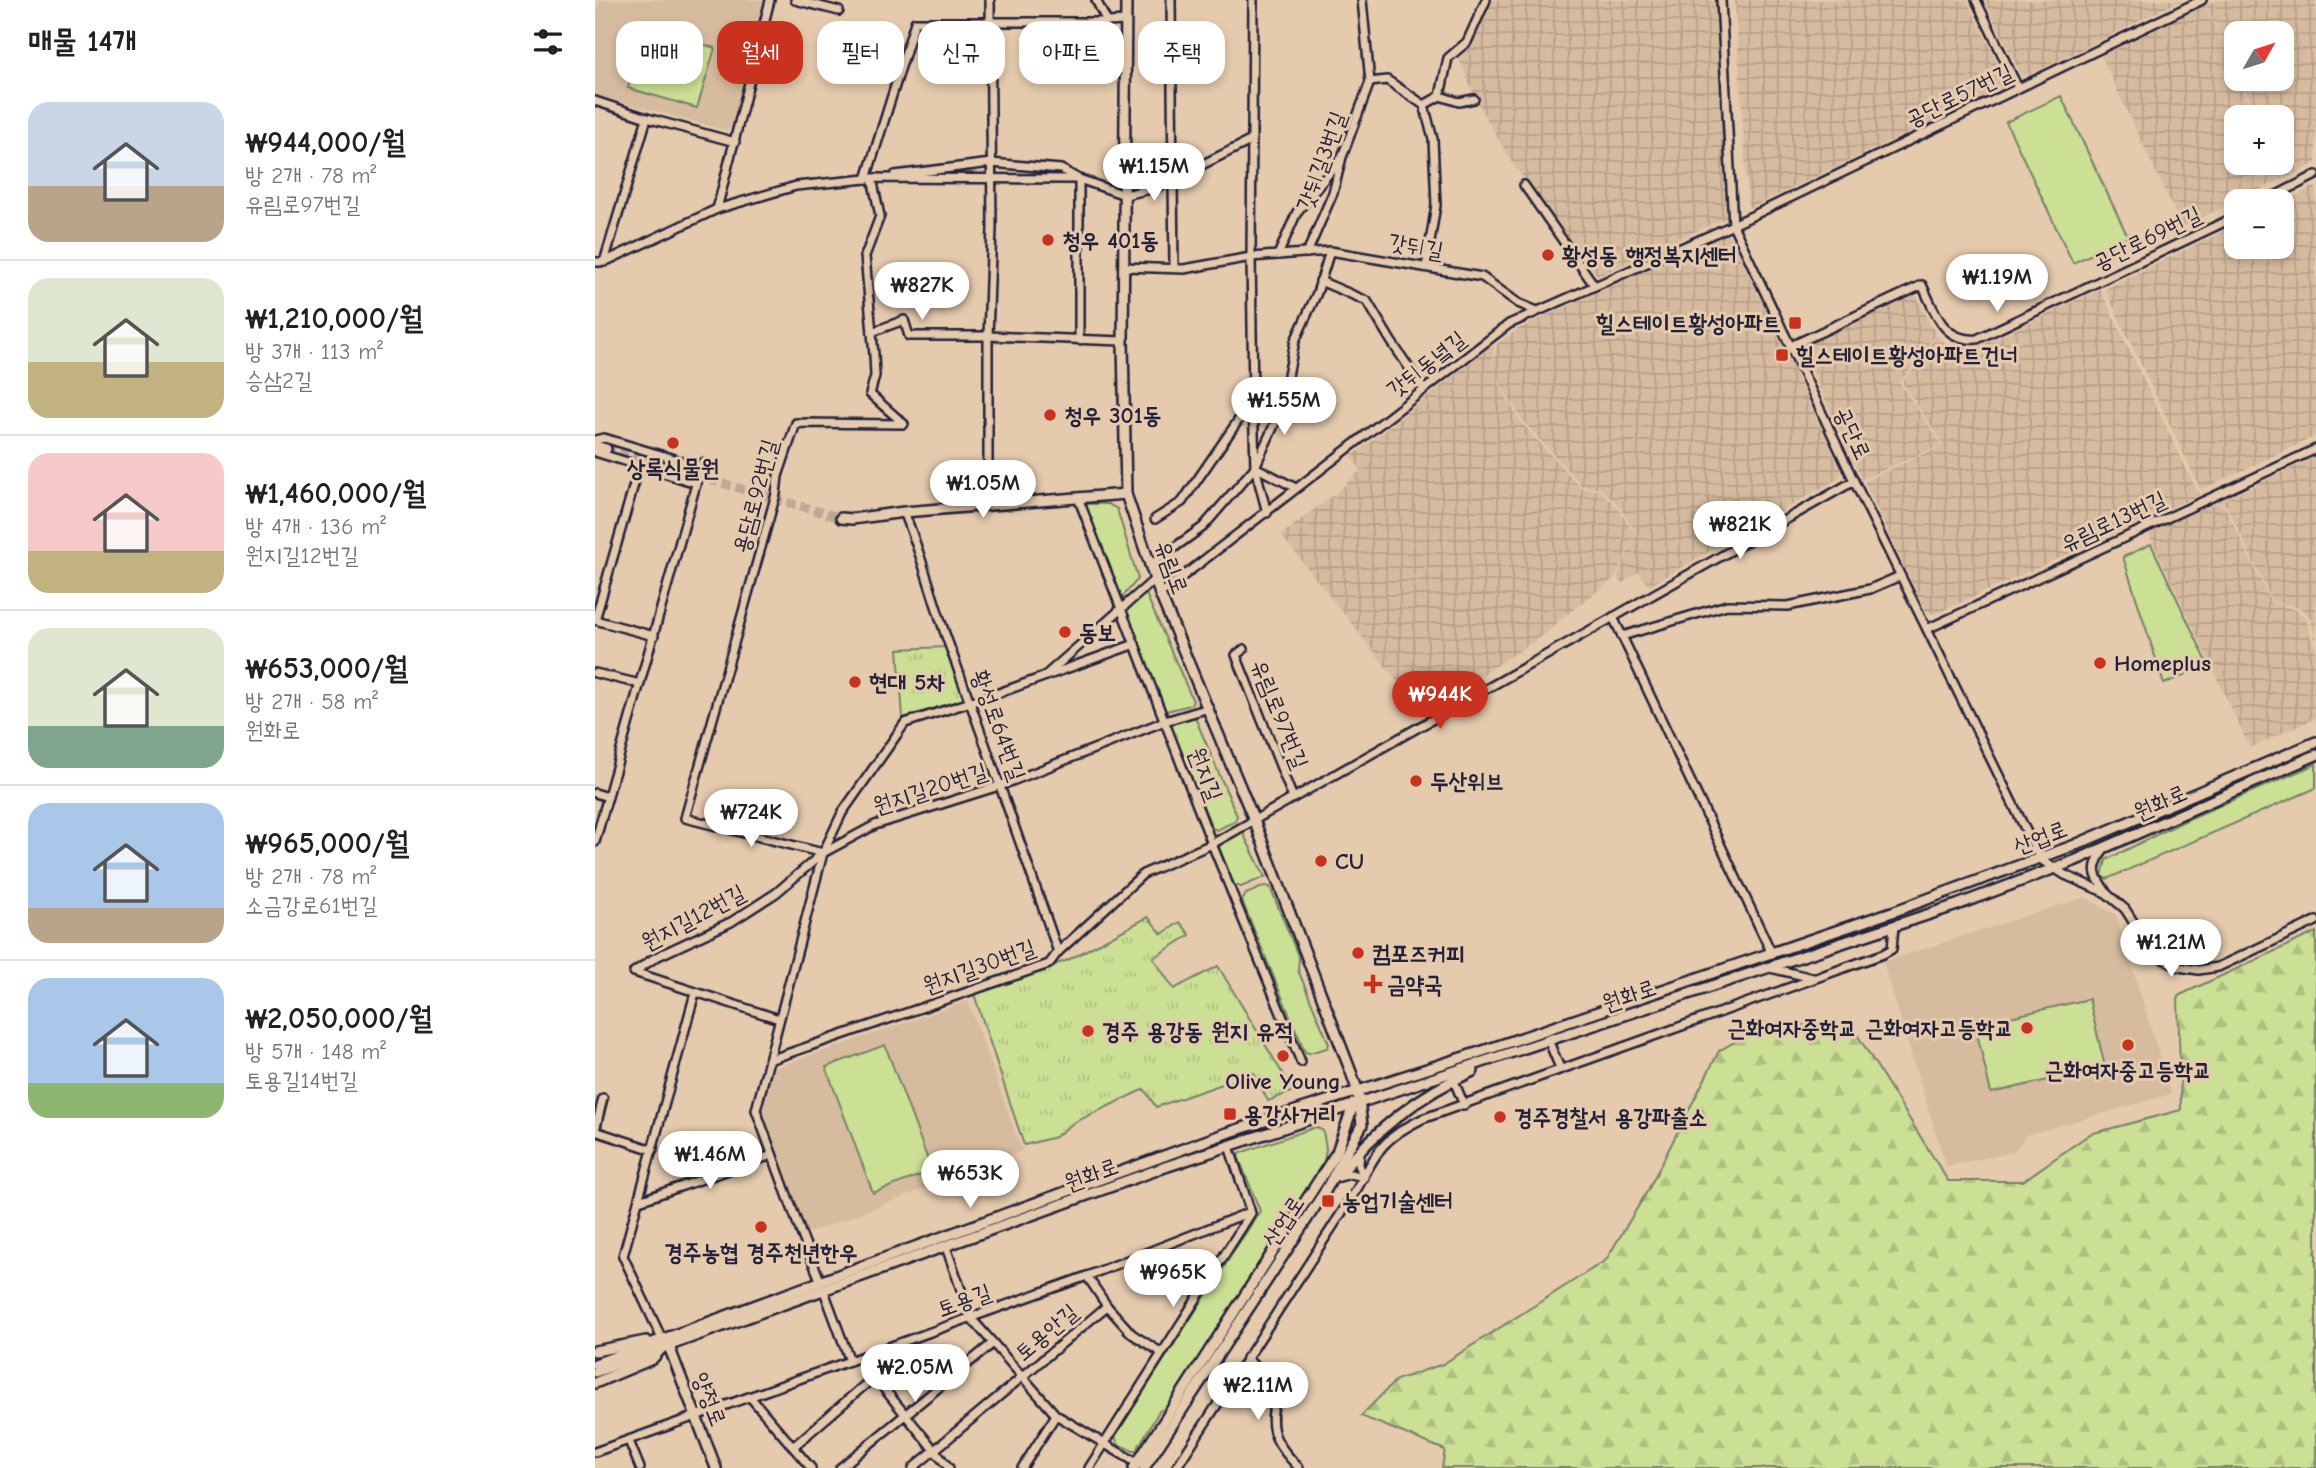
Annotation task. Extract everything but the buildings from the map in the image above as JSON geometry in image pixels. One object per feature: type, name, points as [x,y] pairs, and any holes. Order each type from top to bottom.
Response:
[{"type":"street","points":[[717,209],[771,0]]},
{"type":"street","points":[[795,0],[839,10]]},
{"type":"street","points":[[990,0],[991,21]]},
{"type":"street","points":[[1096,0],[1106,21]]},
{"type":"street","name":"유림로","points":[[1126,0],[1123,341],[1126,494],[1154,580],[1254,820],[1358,1092]]},
{"type":"street","points":[[1171,0],[1174,268]]},
{"type":"street","points":[[1253,0],[1253,399],[1255,467],[1267,513]]},
{"type":"street","name":"갓뒤길3번길","points":[[1307,253],[1333,193],[1342,157],[1370,82],[1361,0]]},
{"type":"street","points":[[1440,96],[1448,58],[1467,42],[1486,0]]},
{"type":"street","name":"공단로","points":[[1721,0],[1733,225],[1853,481],[2040,859]]},
{"type":"street","points":[[1976,0],[2018,88]]},
{"type":"street","name":"공단로57번길","points":[[1733,225],[2202,0]]},
{"type":"street","points":[[1116,21],[1126,20]]},
{"type":"street","name":"용담로92번길","points":[[823,853],[685,818],[776,494],[778,476],[796,423],[904,424],[870,394],[875,376],[865,256],[880,216],[869,179],[915,22],[918,22]]},
{"type":"street","points":[[1370,82],[1387,80],[1424,105],[1433,139],[1436,205],[1426,267]]},
{"type":"street","points":[[988,505],[991,84]]},
{"type":"street","points":[[1424,105],[1440,96],[1459,102],[1474,99]]},
{"type":"street","points":[[595,101],[735,142]]},
{"type":"street","points":[[604,262],[647,118]]},
{"type":"street","points":[[595,262],[604,262],[717,209],[796,186],[991,163],[1061,169],[1079,179],[1125,195],[1155,188],[1252,140]]},
{"type":"street","points":[[1279,255],[1297,212],[1342,157]]},
{"type":"street","points":[[2289,189],[2316,175]]},
{"type":"street","points":[[869,179],[1079,179]]},
{"type":"street","points":[[1079,179],[1079,340]]},
{"type":"street","points":[[1524,185],[1594,285]]},
{"type":"street","name":"공단로69번길","points":[[1791,345],[1922,285],[1942,325],[1951,336],[1964,340],[1977,339],[2224,222]]},
{"type":"street","name":"갓뒤동녘길","points":[[1160,593],[1509,324],[1733,225]]},
{"type":"street","points":[[1150,565],[1202,527],[1255,467],[1281,410],[1295,341],[1330,251]]},
{"type":"street","name":"갓뒤길","points":[[1124,267],[1184,269],[1251,257],[1330,251],[1482,277],[1518,303],[1537,310]]},
{"type":"street","points":[[1320,281],[1367,301],[1424,390]]},
{"type":"street","points":[[872,332],[904,320],[909,336],[1123,341]]},
{"type":"street","points":[[1154,519],[1182,502],[1253,399]]},
{"type":"street","points":[[595,440],[604,438],[701,465],[595,842]]},
{"type":"street","points":[[595,446],[606,449]]},
{"type":"street","name":"유림로13번길","points":[[1927,629],[2316,449]]},
{"type":"street","points":[[595,452],[696,482]]},
{"type":"street","points":[[639,467],[595,620],[654,636]]},
{"type":"street","points":[[1255,467],[1296,488]]},
{"type":"street","name":"유림로97번길","points":[[1212,844],[1853,481]]},
{"type":"street","points":[[841,517],[852,519],[904,512],[1079,500],[1126,494]]},
{"type":"street","name":"원지길","points":[[1079,500],[1212,844],[1301,1062]]},
{"type":"street","name":"황성로64번길","points":[[904,512],[1002,785],[1058,952]]},
{"type":"street","points":[[1622,636],[1727,606],[1788,606],[1870,589],[1900,576]]},
{"type":"street","points":[[1044,677],[1154,580]]},
{"type":"street","points":[[1613,617],[1772,954]]},
{"type":"street","name":"원지길12번길","points":[[820,1280],[756,1110],[823,853],[842,813],[905,723],[1135,644]]},
{"type":"street","name":"유림로97번길","points":[[1244,649],[1236,655],[1293,798]]},
{"type":"street","points":[[595,673],[640,684]]},
{"type":"street","name":"원지길20번길","points":[[823,853],[875,825],[1002,785],[1165,721],[1209,708]]},
{"type":"street","name":"산업로","points":[[1139,1466],[1336,1152],[1356,1105],[1358,1092],[1772,954],[2040,859],[2316,742]]},
{"type":"street","name":"원화로","points":[[595,1364],[824,1291],[1229,1146],[1894,926],[2055,869],[2316,755]]},
{"type":"street","points":[[595,793],[608,797]]},
{"type":"street","name":"원지길30번길","points":[[769,1060],[1049,964],[1058,952],[1143,874],[1212,844]]},
{"type":"street","points":[[2104,848],[2095,863],[2094,876],[2106,893],[2125,909],[2146,943],[2163,959],[2179,967],[2199,970],[2218,967],[2316,921]]},
{"type":"street","name":"원지길12번길","points":[[779,1019],[634,971],[656,957],[731,922],[776,893],[823,853]]},
{"type":"street","points":[[2040,859],[2106,893]]},
{"type":"street","points":[[1176,1468],[1364,1177],[1380,1147],[1403,1128],[1560,1068],[1892,949],[1894,926]]},
{"type":"street","points":[[1770,968],[1814,979]]},
{"type":"street","points":[[665,1343],[623,1256],[695,993]]},
{"type":"street","points":[[1549,1042],[1560,1068]]},
{"type":"street","points":[[1324,1193],[1362,1148],[1405,1110],[1454,1081],[1514,1053]]},
{"type":"street","points":[[1454,1081],[1464,1105]]},
{"type":"street","name":"원화로","points":[[595,1372],[820,1280],[1212,1138],[1358,1092]]},
{"type":"street","points":[[603,1098],[595,1131],[653,1150]]},
{"type":"street","name":"산업로","points":[[1139,1466],[1324,1193],[1362,1125],[1356,1105]]},
{"type":"street","points":[[1089,1468],[1250,1212],[1229,1146]]},
{"type":"street","points":[[1362,1148],[1358,1157],[1364,1177]]},
{"type":"street","points":[[639,1200],[772,1156]]},
{"type":"street","points":[[1338,1177],[1351,1174],[1364,1177]]},
{"type":"street","name":"토용길","points":[[595,1452],[1087,1276],[1250,1212]]},
{"type":"street","points":[[946,1247],[971,1318],[1056,1415],[1139,1466]]},
{"type":"street","points":[[1087,1276],[1107,1306],[1132,1334],[1162,1353]]},
{"type":"street","points":[[824,1291],[855,1359],[874,1377],[949,1468]]},
{"type":"street","name":"토용안길","points":[[913,1468],[1107,1306]]},
{"type":"street","points":[[595,1350],[665,1343]]},
{"type":"street","points":[[595,1383],[652,1359],[665,1343]]},
{"type":"street","name":"양정로","points":[[665,1343],[716,1468]]},
{"type":"street","points":[[840,1468],[904,1413],[993,1343]]},
{"type":"street","points":[[1246,1358],[1278,1388],[1271,1414],[1274,1436],[1299,1468]]},
{"type":"street","points":[[793,1447],[874,1377]]},
{"type":"street","points":[[751,1398],[811,1468]]},
{"type":"street","points":[[1022,1468],[1056,1415]]},
{"type":"street","points":[[629,1441],[640,1468]]},
{"type":"shaded area","points":[[600,0],[766,0],[760,21],[717,21],[717,84],[743,84],[731,129],[725,130],[595,95],[595,19]]},
{"type":"shaded area","points":[[1492,0],[1716,0],[1727,217],[1598,276],[1513,164],[1480,108],[1459,59],[1475,39]]},
{"type":"shaded area","points":[[1735,0],[1967,0],[2007,82],[2005,87],[1750,208]]},
{"type":"shaded area","points":[[1984,0],[2182,0],[2027,76],[2021,75]]},
{"type":"shaded area","points":[[2217,0],[2316,0],[2316,163],[2294,174],[2294,105],[2252,105],[2246,91],[2294,91],[2294,21],[2224,21],[2224,45],[2206,5]]},
{"type":"shaded area","points":[[2205,5],[2224,47],[2224,91],[2244,91],[2251,105],[2224,105],[2224,175],[2283,175],[2284,178],[2261,189],[2224,189],[2224,207],[2182,227],[2101,56]]},
{"type":"shaded area","points":[[2316,186],[2316,436],[2201,490],[2105,289],[2224,231],[2224,259],[2294,259],[2294,197]]},
{"type":"shaded area","points":[[1724,234],[1730,236],[1841,470],[1841,477],[1649,586],[1639,572],[1622,583],[1617,577],[1636,532],[1619,506],[1601,489],[1582,486],[1522,420],[1491,369],[1519,420],[1581,488],[1600,491],[1617,507],[1635,533],[1615,578],[1564,616],[1547,633],[1434,706],[1417,706],[1281,535],[1361,470],[1351,457],[1494,344],[1492,367],[1497,344],[1518,329]]},
{"type":"shaded area","points":[[2100,289],[2199,495],[1935,614],[1925,611],[1864,481],[1944,445],[1902,382],[1920,363],[1936,335],[1947,345],[1974,349]]},
{"type":"shaded area","points":[[1913,294],[1935,333],[1919,361],[1899,382],[1942,445],[1862,479],[1803,346]]},
{"type":"shaded area","points":[[2316,457],[2316,643],[2310,617],[2302,609],[2272,601],[2227,506],[2219,502]]},
{"type":"shaded area","points":[[2217,503],[2225,507],[2271,602],[2296,610],[2306,617],[2316,648],[2316,718],[2250,748],[2148,532]]},
{"type":"shaded area","name":"근화여자중학교 근화여자고등학교","points":[[2085,897],[2116,915],[2171,1094],[2026,1135],[2014,1152],[1946,1166],[1883,962]]},
{"type":"shaded area","points":[[968,1001],[1022,1151],[811,1232],[802,1228],[761,1110],[772,1069]]},
{"type":"green space","points":[[703,45],[715,48],[697,108],[628,88],[629,84],[703,84]]},
{"type":"green space","points":[[2061,96],[2128,237],[2073,263],[2006,122]]},
{"type":"green space","points":[[1087,504],[1108,504],[1117,509],[1138,579],[1123,596],[1118,594],[1085,508]]},
{"type":"green space","points":[[2151,544],[2208,664],[2164,684],[2123,557]]},
{"type":"green space","points":[[1144,594],[1193,701],[1191,705],[1166,711],[1124,609]]},
{"type":"green space","points":[[947,647],[965,699],[903,718],[898,649]]},
{"type":"green space","points":[[1194,715],[1237,816],[1235,821],[1217,830],[1212,828],[1171,728],[1171,723]]},
{"type":"green space","points":[[2316,764],[2316,788],[2107,879],[2102,876],[2106,860],[2184,821]]},
{"type":"green space","points":[[1241,829],[1265,877],[1241,887],[1234,885],[1219,847],[1220,841]]},
{"type":"green space","points":[[1265,886],[1270,887],[1299,958],[1298,970],[1329,1044],[1327,1048],[1305,1052],[1242,901],[1246,894]]},
{"type":"green space","points":[[1148,917],[1162,934],[1180,922],[1190,935],[1153,958],[1174,989],[1218,966],[1293,1091],[1268,1101],[1254,1073],[1156,1107],[1144,1089],[1073,1123],[1055,1137],[1024,1145],[974,994],[1068,960]]},
{"type":"green space","points":[[2316,932],[2316,1468],[1442,1468],[1445,1450],[1361,1416],[1396,1380],[1443,1364],[1606,1260],[1648,1190],[1719,1051],[1767,1023],[1853,1028],[1948,1181],[2023,1181],[2090,1134],[2181,1110],[2178,996]]},
{"type":"green space","points":[[2089,999],[2105,1067],[1991,1093],[1975,1025]]},
{"type":"green space","points":[[885,1045],[932,1171],[873,1193],[826,1067]]},
{"type":"green space","points":[[1316,1127],[1323,1131],[1326,1149],[1324,1162],[1169,1407],[1159,1411],[1136,1451],[1118,1444],[1115,1436],[1260,1211],[1238,1156],[1240,1153]]},
{"type":"tunnel","points":[[606,449],[841,518]]},
{"type":"place","name":"청우 401동","points":[[1048,240]]},
{"type":"place","name":"황성동 행정복지센터","points":[[1548,255]]},
{"type":"place","name":"힐스테이트황성아파트","points":[[1795,323]]},
{"type":"place","name":"힐스테이트황성아파트건너","points":[[1782,355]]},
{"type":"place","name":"청우 301동","points":[[1050,415]]},
{"type":"place","name":"상록식물원","points":[[673,443]]},
{"type":"place","name":"동보","points":[[1065,632]]},
{"type":"place","name":"Homeplus","points":[[2100,663]]},
{"type":"place","name":"현대 5차","points":[[855,682]]},
{"type":"place","name":"두산위브","points":[[1416,781]]},
{"type":"place","name":"CU","points":[[1321,861]]},
{"type":"place","name":"컴포즈커피","points":[[1358,953]]},
{"type":"place","name":"금약국","points":[[1373,984]]},
{"type":"place","name":"근화여자중학교 근화여자고등학교","points":[[2027,1028]]},
{"type":"place","name":"경주 용강동 원지 유적","points":[[1088,1031]]},
{"type":"place","name":"근화여자중고등학교","points":[[2128,1045]]},
{"type":"place","name":"Olive Young","points":[[1283,1056]]},
{"type":"place","name":"용강사거리","points":[[1230,1114]]},
{"type":"place","name":"경주경찰서 용강파출소","points":[[1500,1117]]},
{"type":"place","name":"농업기술센터","points":[[1328,1201]]},
{"type":"place","name":"경주농협 경주천년한우","points":[[761,1227]]}]
